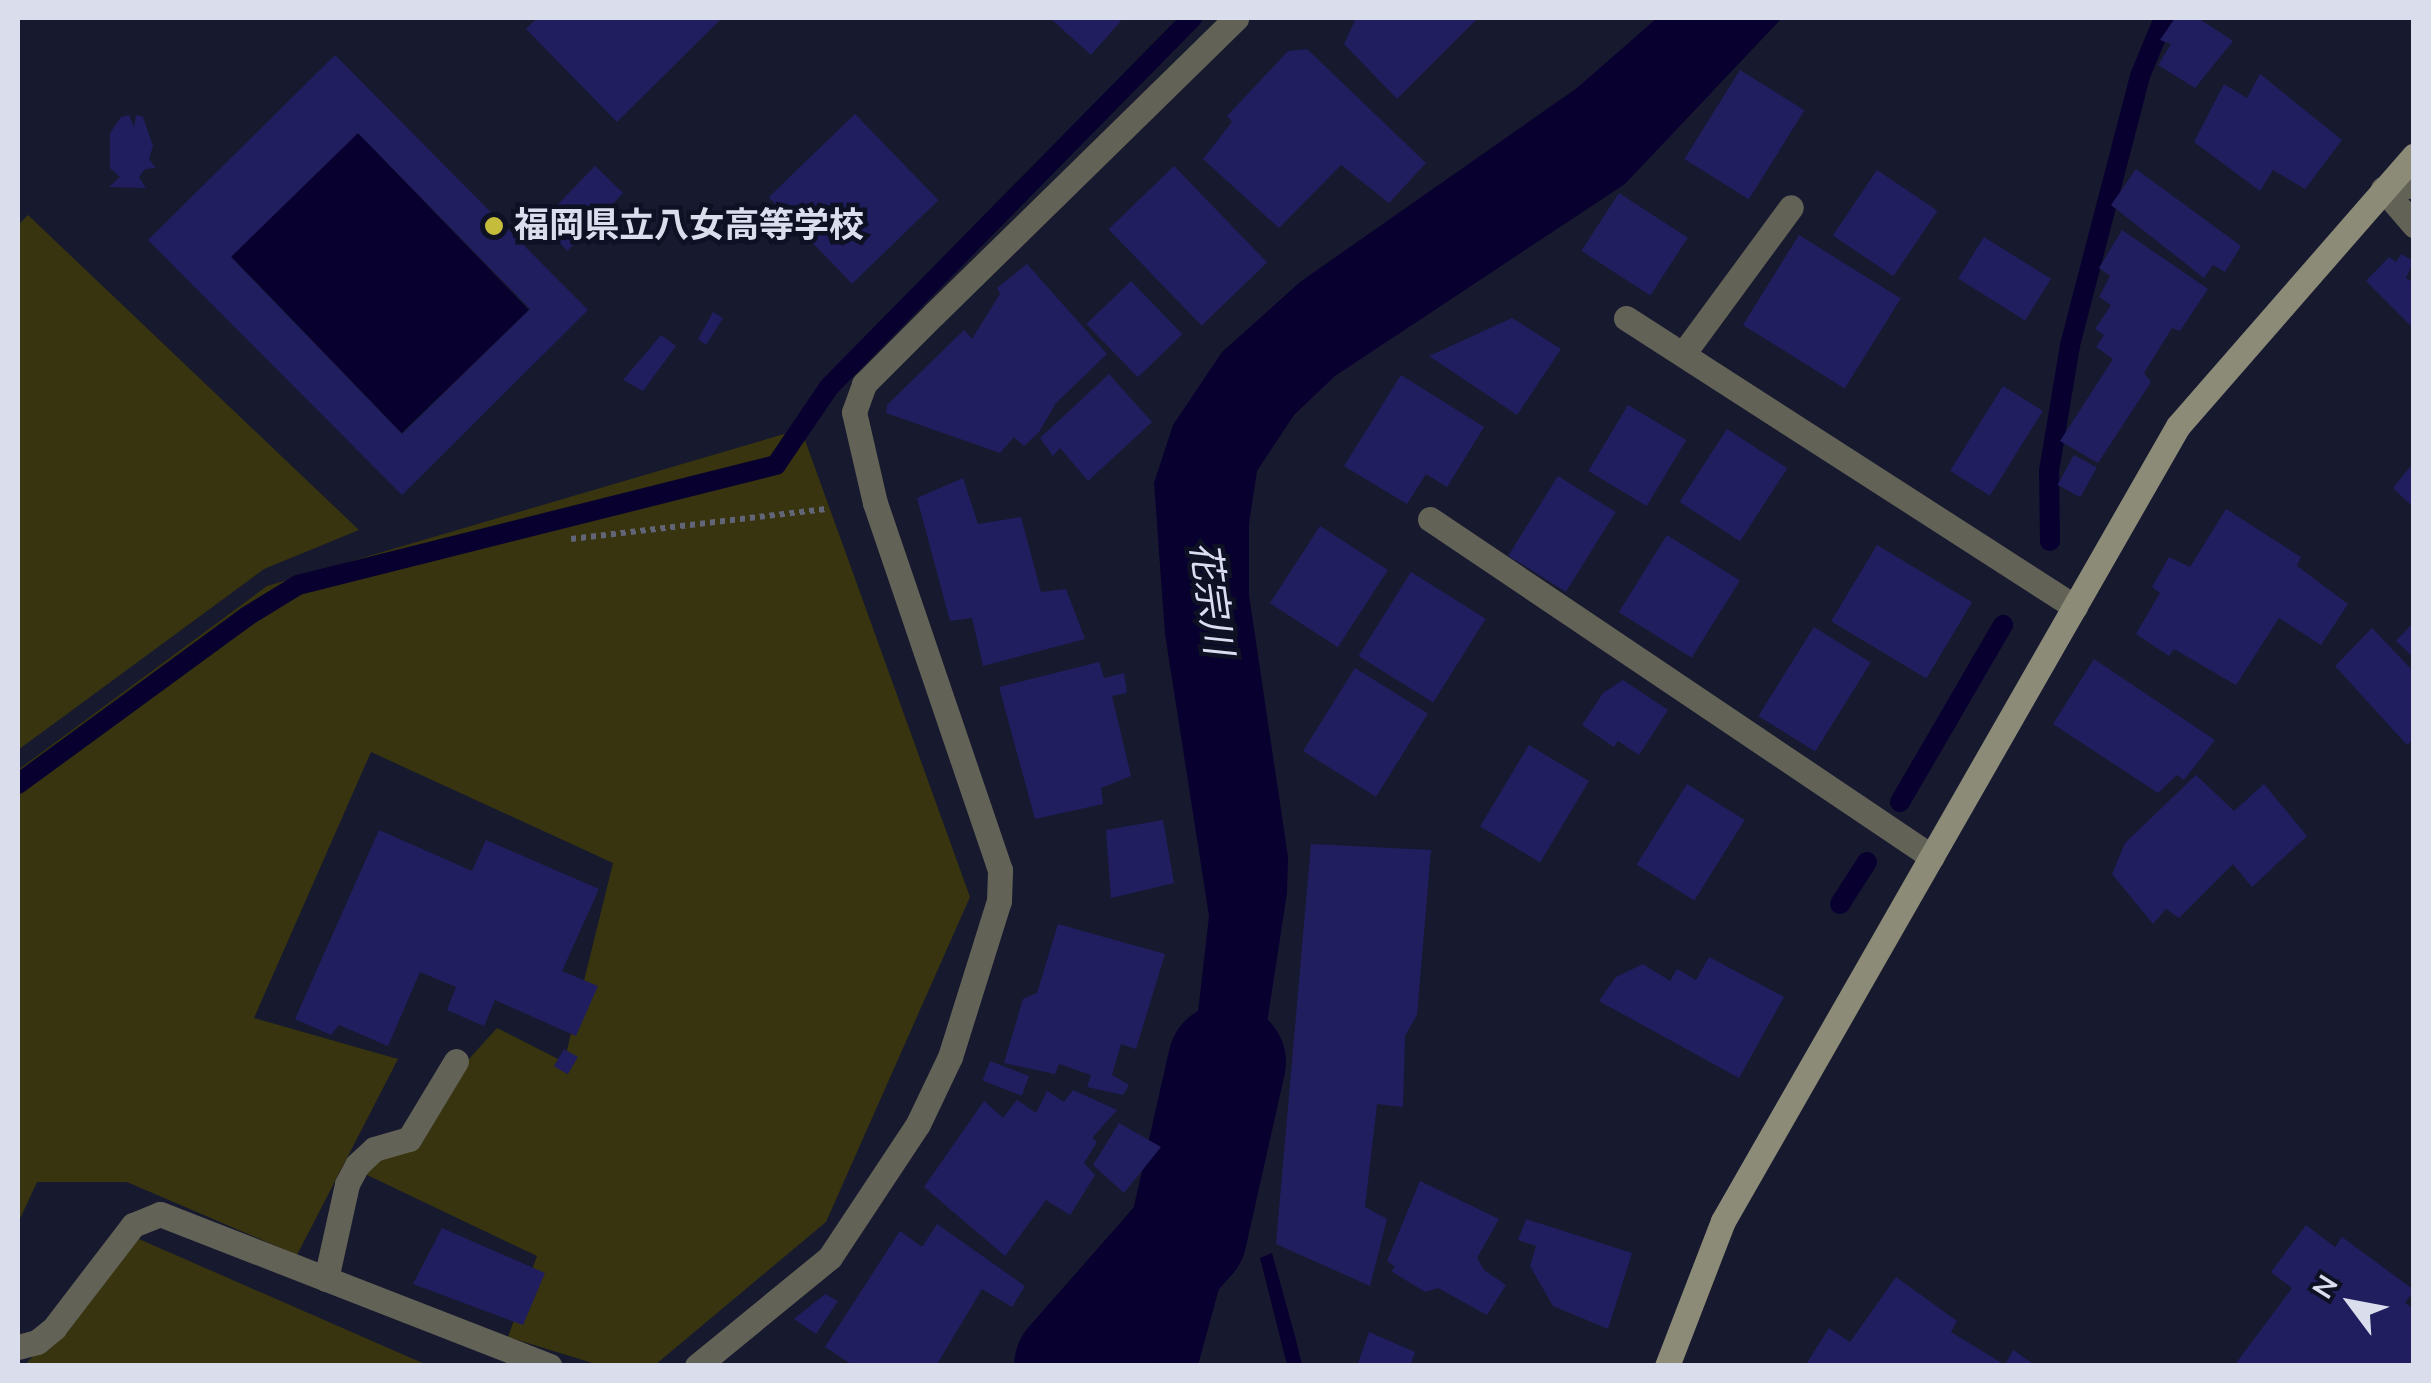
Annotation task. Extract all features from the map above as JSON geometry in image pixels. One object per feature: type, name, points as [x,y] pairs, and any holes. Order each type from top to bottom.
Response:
[{"type":"street","points":[[697,1366],[830,1257],[918,1124],[950,1057],[1000,901],[1000,870],[875,504],[854,412],[864,384],[1236,18]]},
{"type":"street","points":[[1666,1366],[1723,1221],[2178,426],[2414,155]]},
{"type":"street","points":[[2383,190],[2414,185]]},
{"type":"street","points":[[2383,190],[2414,225]]},
{"type":"street","points":[[1683,354],[1791,206]]},
{"type":"street","points":[[1626,318],[2075,607]]},
{"type":"street","points":[[1430,519],[1932,856]]},
{"type":"street","points":[[326,1279],[347,1184],[358,1165],[374,1149],[409,1139],[456,1061]]},
{"type":"street","points":[[18,1346],[37,1342],[54,1328],[134,1225],[160,1214],[549,1366]]},
{"type":"path","points":[[571,539],[875,504]]},
{"type":"shaded area","points":[[28,215],[359,530],[264,569],[18,750],[18,225]]},
{"type":"shaded area","points":[[801,429],[970,897],[826,1222],[655,1365],[599,1365],[508,1337],[537,1256],[365,1174],[497,1028],[564,1062],[613,863],[371,752],[254,1018],[398,1059],[297,1255],[127,1182],[37,1182],[18,1223],[18,770],[267,586]]},
{"type":"shaded area","points":[[139,1239],[427,1365],[24,1366]]},
{"type":"water","points":[[1657,18],[1782,18],[1625,184],[1335,376],[1294,415],[1257,471],[1249,524],[1249,595],[1288,857],[1287,893],[1235,1232],[1157,1211],[1193,1056],[1209,916],[1165,634],[1154,483],[1173,425],[1222,352],[1300,282],[1577,88]]},
{"type":"water","points":[[358,133],[529,310],[402,433],[231,256]]},
{"type":"water","points":[[1141,1244],[1223,1274],[1198,1365],[1037,1365]]},
{"type":"water","points":[[1272,1253],[1302,1365],[1287,1365],[1260,1258]]},
{"type":"building","points":[[537,18],[722,18],[617,122],[526,29]]},
{"type":"building","points":[[1050,18],[1118,18],[1121,21],[1091,55]]},
{"type":"building","points":[[1356,18],[1478,18],[1397,99],[1344,44]]},
{"type":"building","points":[[2175,18],[2198,18],[2233,41],[2195,88],[2158,65],[2171,44],[2160,40]]},
{"type":"building","points":[[1307,49],[1426,163],[1389,203],[1341,165],[1279,228],[1203,159],[1232,122],[1227,116],[1288,51]]},
{"type":"building","points":[[335,55],[588,310],[402,495],[148,240]],"holes":[[[358,133],[530,309],[402,434],[231,257]]]},
{"type":"building","points":[[1740,70],[1804,110],[1749,199],[1684,159]]},
{"type":"building","points":[[2260,74],[2342,140],[2305,189],[2273,170],[2260,191],[2194,142],[2224,84],[2247,98]]},
{"type":"building","points":[[855,114],[938,200],[852,284],[769,197]]},
{"type":"building","points":[[129,115],[134,127],[136,115],[143,117],[153,146],[149,159],[156,168],[145,169],[139,177],[146,188],[109,187],[120,177],[110,168],[110,133],[121,117]]},
{"type":"building","points":[[595,166],[623,193],[567,251],[539,224]]},
{"type":"building","points":[[1174,166],[1267,262],[1202,326],[1109,229]]},
{"type":"building","points":[[2136,169],[2241,246],[2225,272],[2213,265],[2204,278],[2111,205]]},
{"type":"building","points":[[1877,170],[1938,211],[1893,276],[1833,235]]},
{"type":"building","points":[[1619,193],[1688,238],[1650,296],[1581,251]]},
{"type":"building","points":[[2122,230],[2208,289],[2180,331],[2172,328],[2144,373],[2151,382],[2098,463],[2060,441],[2113,359],[2096,347],[2104,335],[2095,329],[2111,305],[2099,297],[2110,276],[2099,268]]},
{"type":"building","points":[[1799,235],[1901,299],[1845,388],[1743,325]]},
{"type":"building","points":[[1984,237],[2051,279],[2025,320],[1958,279]]},
{"type":"building","points":[[2401,254],[2414,261],[2406,278],[2414,283],[2414,329],[2366,281],[2389,257],[2396,262]]},
{"type":"building","points":[[1027,264],[1107,354],[1056,403],[1039,432],[1024,446],[1014,437],[1000,453],[886,413],[887,405],[964,330],[972,339],[1000,294],[997,288]]},
{"type":"building","points":[[1131,281],[1182,334],[1138,377],[1086,324]]},
{"type":"building","points":[[713,312],[723,318],[706,345],[698,339]]},
{"type":"building","points":[[1512,318],[1561,349],[1517,415],[1429,356]]},
{"type":"building","points":[[661,335],[676,346],[643,391],[623,380]]},
{"type":"building","points":[[1109,374],[1152,422],[1088,481],[1060,448],[1053,456],[1040,438]]},
{"type":"building","points":[[1401,375],[1484,427],[1447,487],[1426,474],[1407,504],[1344,466]]},
{"type":"building","points":[[2003,386],[2043,411],[1990,496],[1950,471]]},
{"type":"building","points":[[1628,405],[1686,440],[1647,506],[1588,471]]},
{"type":"building","points":[[1727,429],[1787,468],[1740,541],[1680,502]]},
{"type":"building","points":[[2074,455],[2097,468],[2080,497],[2058,485]]},
{"type":"building","points":[[2414,462],[2414,508],[2393,488]]},
{"type":"building","points":[[1558,476],[1616,512],[1566,592],[1508,556]]},
{"type":"building","points":[[963,478],[978,524],[1021,517],[1041,592],[1066,589],[1085,639],[983,666],[972,618],[950,621],[917,498]]},
{"type":"building","points":[[2226,509],[2301,557],[2297,566],[2348,604],[2321,645],[2279,618],[2236,685],[2174,649],[2169,656],[2136,634],[2160,593],[2152,587],[2169,557],[2190,567]]},
{"type":"building","points":[[1320,526],[1388,570],[1338,647],[1270,603]]},
{"type":"building","points":[[1667,535],[1740,581],[1692,658],[1619,612]]},
{"type":"building","points":[[1877,545],[1972,602],[1926,678],[1831,621]]},
{"type":"building","points":[[1411,572],[1486,619],[1433,703],[1359,656]]},
{"type":"building","points":[[2414,622],[2414,658],[2396,641]]},
{"type":"building","points":[[1814,627],[1871,663],[1815,752],[1758,716]]},
{"type":"building","points":[[2372,628],[2414,672],[2414,739],[2407,745],[2335,666]]},
{"type":"building","points":[[2094,659],[2215,740],[2184,780],[2177,775],[2158,793],[2053,724]]},
{"type":"building","points":[[1099,662],[1104,678],[1124,673],[1127,693],[1112,696],[1131,776],[1101,788],[1103,804],[1035,819],[999,687]]},
{"type":"building","points":[[1355,668],[1428,714],[1376,797],[1303,751]]},
{"type":"building","points":[[1623,680],[1668,710],[1639,755],[1618,741],[1614,747],[1582,725],[1603,693]]},
{"type":"building","points":[[1529,745],[1589,781],[1540,862],[1480,826]]},
{"type":"building","points":[[2196,775],[2234,811],[2264,784],[2307,836],[2252,887],[2233,864],[2179,918],[2166,909],[2153,924],[2112,874],[2125,843]]},
{"type":"building","points":[[1687,784],[1745,820],[1694,901],[1637,865]]},
{"type":"building","points":[[1163,820],[1174,883],[1111,898],[1106,830]]},
{"type":"building","points":[[379,830],[472,871],[486,840],[599,889],[562,971],[598,986],[576,1036],[495,1000],[484,1026],[447,1010],[456,987],[420,972],[388,1046],[339,1025],[331,1035],[295,1019]]},
{"type":"building","points":[[1311,844],[1431,850],[1417,1015],[1405,1036],[1403,1107],[1377,1104],[1365,1207],[1387,1219],[1370,1286],[1276,1244]]},
{"type":"building","points":[[1058,924],[1165,954],[1136,1049],[1121,1044],[1112,1075],[1129,1085],[1123,1095],[1087,1087],[1091,1075],[1059,1064],[1055,1074],[1004,1063],[1023,999],[1037,993]]},
{"type":"building","points":[[1709,957],[1784,997],[1739,1078],[1599,1001],[1616,977],[1643,964],[1670,981],[1677,969],[1696,980]]},
{"type":"building","points":[[564,1049],[578,1057],[568,1074],[554,1066]]},
{"type":"building","points":[[990,1061],[1029,1076],[1022,1096],[982,1081]]},
{"type":"building","points":[[1073,1090],[1117,1110],[1092,1138],[1097,1142],[1084,1163],[1095,1175],[1070,1215],[1046,1200],[1005,1256],[924,1187],[984,1101],[1003,1118],[1017,1100],[1036,1113],[1047,1091],[1064,1102]]},
{"type":"building","points":[[1119,1123],[1161,1147],[1124,1193],[1093,1165]]},
{"type":"building","points":[[1420,1181],[1499,1219],[1477,1258],[1484,1270],[1506,1285],[1487,1315],[1438,1288],[1425,1292],[1391,1271],[1395,1267],[1387,1261]]},
{"type":"building","points":[[1526,1219],[1632,1253],[1608,1329],[1553,1306],[1530,1266],[1536,1246],[1518,1240]]},
{"type":"building","points":[[937,1224],[1025,1286],[1012,1307],[982,1289],[936,1366],[854,1366],[825,1347],[900,1231],[922,1247]]},
{"type":"building","points":[[2306,1225],[2335,1247],[2342,1237],[2414,1290],[2405,1303],[2414,1309],[2414,1366],[2234,1366],[2292,1288],[2271,1272]]},
{"type":"building","points":[[442,1228],[545,1273],[523,1325],[413,1284]]},
{"type":"building","points":[[1896,1277],[1957,1321],[1951,1332],[2005,1365],[2013,1350],[2036,1366],[1805,1366],[1829,1328],[1850,1342]]},
{"type":"building","points":[[825,1294],[838,1301],[816,1334],[794,1319]]},
{"type":"building","points":[[1369,1332],[1415,1352],[1410,1366],[1357,1366]]},
{"type":"waterway","points":[[18,784],[246,617],[298,585],[776,465],[829,387],[1192,18]]},
{"type":"waterway","points":[[2050,541],[2049,471],[2070,345],[2140,76],[2164,18]]},
{"type":"waterway","points":[[1900,802],[2003,625]]},
{"type":"waterway","points":[[1840,904],[1867,862]]},
{"type":"waterway","name":"花宗川","points":[[1073,1366],[1188,1235],[1227,1062]]},
{"type":"place","name":"福岡県立八女高等学校","points":[[494,226]]}]
